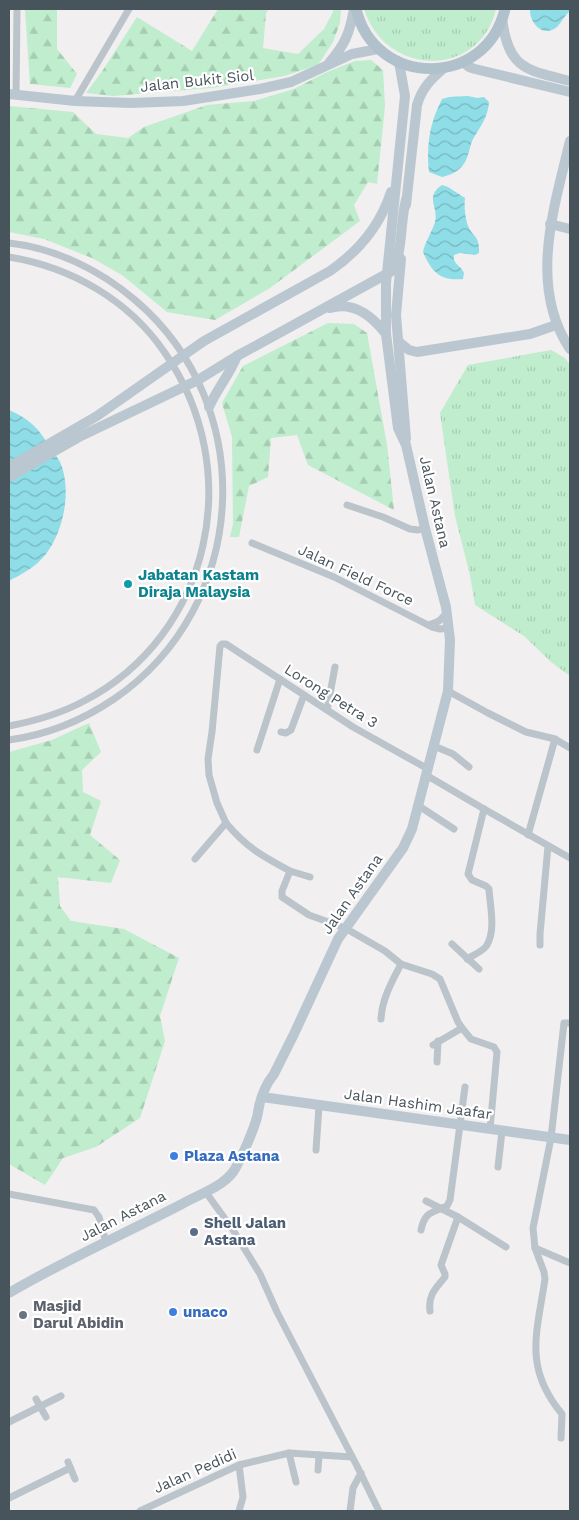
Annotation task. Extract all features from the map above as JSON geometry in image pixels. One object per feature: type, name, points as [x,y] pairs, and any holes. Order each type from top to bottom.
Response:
[{"type":"main road","points":[[355,9],[363,28],[378,48],[399,62],[418,68],[444,68],[463,62],[484,46],[497,30],[504,13]]},
{"type":"street","points":[[13,94],[17,9]]},
{"type":"street","points":[[75,102],[129,9]]},
{"type":"street","points":[[325,67],[344,44],[355,9]]},
{"type":"street","points":[[504,13],[506,42],[512,55],[520,64],[532,72],[570,82]]},
{"type":"street","name":"Jalan Bukit Siol","points":[[13,94],[75,102],[131,103],[183,101],[268,88],[291,82],[352,54],[378,48]]},
{"type":"street","name":"Jalan Astana","points":[[399,62],[405,96],[387,274],[386,334],[398,428],[406,445]]},
{"type":"street","points":[[463,62],[475,68],[570,92]]},
{"type":"street","name":"Jalan Astana","points":[[9,1293],[64,1262],[205,1192],[227,1178],[233,1171],[258,1112],[258,1107],[264,1098],[270,1079],[294,1034],[331,952],[345,928],[403,848],[412,829],[448,690],[450,640],[447,613],[406,445],[398,341],[398,295],[417,104],[423,89],[444,68]]},
{"type":"street","points":[[570,141],[550,224],[546,266],[556,324],[570,348]]},
{"type":"street","points":[[9,477],[78,432],[97,416],[172,364],[183,354],[330,271],[344,261],[359,248],[379,220],[386,207],[397,173]]},
{"type":"street","points":[[9,467],[78,432],[198,380],[237,356],[392,271],[398,259],[406,200]]},
{"type":"street","points":[[550,224],[570,229]]},
{"type":"street","points":[[9,243],[50,252],[103,276],[145,308],[164,328],[183,354],[198,380],[209,407],[217,432],[222,458],[223,492],[220,535],[211,570],[197,604],[178,635],[155,664],[139,679],[104,705],[65,725],[9,740]]},
{"type":"street","points":[[9,257],[51,267],[76,277],[121,305],[140,323],[158,343],[186,386],[201,426],[209,468],[209,510],[202,551],[188,590],[179,608],[156,642],[142,658],[99,692],[69,708],[31,721],[9,726]]},
{"type":"street","points":[[321,311],[337,306],[362,311],[373,319],[386,334]]},
{"type":"street","points":[[400,371],[406,359],[417,352],[530,334],[556,324]]},
{"type":"street","points":[[398,341],[405,347],[417,352]]},
{"type":"street","points":[[209,407],[233,367],[237,356]]},
{"type":"street","points":[[347,505],[384,517],[410,529],[418,530],[425,528]]},
{"type":"street","name":"Jalan Field Force","points":[[252,543],[334,577],[440,629],[449,628]]},
{"type":"street","points":[[429,624],[439,621],[447,613]]},
{"type":"street","name":"Lorong Petra 3","points":[[226,823],[217,803],[209,775],[208,758],[220,646],[222,644],[226,644],[484,809],[570,858]]},
{"type":"street","points":[[327,710],[335,667]]},
{"type":"street","points":[[257,750],[280,679]]},
{"type":"street","points":[[448,690],[526,732],[555,739],[570,748]]},
{"type":"street","points":[[282,732],[286,733],[291,730],[304,695]]},
{"type":"street","points":[[528,835],[555,739]]},
{"type":"street","points":[[434,746],[453,754],[469,766]]},
{"type":"street","points":[[419,806],[454,829]]},
{"type":"street","points":[[467,959],[486,947],[490,937],[492,920],[489,889],[472,880],[468,874],[484,809]]},
{"type":"street","points":[[195,860],[226,823],[238,838],[259,855],[290,871],[310,877]]},
{"type":"street","points":[[540,945],[548,846]]},
{"type":"street","points":[[290,871],[282,891],[282,897],[310,915],[345,928],[401,964],[432,974],[440,979],[462,1028],[471,1038],[494,1047],[497,1052],[490,1129]]},
{"type":"street","points":[[452,944],[479,969]]},
{"type":"street","points":[[381,1019],[381,1009],[401,964]]},
{"type":"street","points":[[561,1438],[562,1414],[550,1400],[537,1367],[536,1343],[545,1279],[535,1248],[533,1228],[551,1138],[564,1023],[570,1023]]},
{"type":"street","points":[[437,1062],[436,1043],[462,1028]]},
{"type":"street","points":[[420,1230],[423,1220],[429,1212],[447,1206],[450,1200],[465,1087]]},
{"type":"street","name":"Jalan Hashim Jaafar","points":[[264,1098],[570,1140]]},
{"type":"street","points":[[316,1150],[319,1106]]},
{"type":"street","points":[[498,1167],[502,1131]]},
{"type":"street","points":[[205,1192],[233,1230],[260,1274],[277,1312],[361,1473],[378,1511]]},
{"type":"street","points":[[9,1194],[94,1210],[106,1242]]},
{"type":"street","points":[[426,1201],[458,1217],[506,1247]]},
{"type":"street","points":[[430,1311],[429,1302],[431,1295],[445,1274],[441,1265],[458,1217]]},
{"type":"street","points":[[535,1248],[570,1263]]},
{"type":"street","name":"Jalan Astana","points":[[9,1286],[21,1285]]},
{"type":"street","points":[[9,1422],[61,1396]]},
{"type":"street","points":[[36,1399],[46,1417]]},
{"type":"street","points":[[290,1454],[296,1482]]},
{"type":"street","name":"Jalan Pedidi","points":[[140,1511],[239,1465],[290,1454],[352,1458]]},
{"type":"street","points":[[318,1470],[319,1455]]},
{"type":"street","points":[[9,1498],[69,1465],[75,1479]]},
{"type":"street","points":[[239,1465],[243,1497],[239,1511]]},
{"type":"street","points":[[350,1511],[353,1488],[361,1473]]},
{"type":"green space","points":[[25,9],[57,9],[57,49],[77,74],[70,88],[30,84]]},
{"type":"green space","points":[[218,9],[269,9],[266,13],[263,48],[298,54],[324,29],[333,9],[341,9],[340,23],[333,42],[318,65],[284,76],[211,88],[113,96],[86,93],[137,17],[192,51]]},
{"type":"green space","points":[[364,9],[496,9],[487,32],[472,48],[453,58],[432,61],[411,58],[392,48],[375,32]]},
{"type":"green space","points":[[371,60],[383,70],[385,106],[377,184],[368,182],[354,205],[360,221],[270,288],[215,320],[167,312],[122,275],[92,258],[44,239],[9,232],[9,106],[73,112],[96,134],[128,138],[144,127],[207,105],[254,101],[294,89],[325,73],[355,61]]},
{"type":"green space","points":[[328,323],[354,324],[367,333],[387,445],[394,510],[308,465],[297,435],[271,438],[268,477],[249,486],[239,537],[230,537],[233,524],[232,437],[222,403],[243,366]]},
{"type":"green space","points":[[551,350],[565,358],[570,365],[570,676],[551,662],[524,636],[475,605],[470,575],[455,516],[440,413],[468,365]]},
{"type":"green space","points":[[89,723],[101,752],[82,770],[83,792],[101,801],[90,835],[120,860],[111,883],[58,877],[60,906],[71,921],[124,929],[179,958],[160,1016],[165,1041],[140,1118],[96,1147],[63,1158],[45,1185],[9,1164],[9,752],[52,740]]},
{"type":"water","points":[[530,9],[570,9],[570,11],[557,27],[547,31],[534,24]]},
{"type":"water","points":[[468,96],[484,97],[489,102],[485,117],[473,139],[465,162],[456,171],[442,177],[429,172],[430,133],[442,99]]},
{"type":"water","points":[[442,185],[465,198],[467,223],[478,242],[479,253],[475,255],[460,253],[454,255],[455,263],[463,270],[463,279],[449,279],[438,274],[430,265],[423,252],[436,217],[434,194]]},
{"type":"water","points":[[9,410],[23,417],[41,434],[61,464],[66,489],[61,524],[52,545],[38,563],[9,581]]},
{"type":"place","name":"Jabatan Kastam Diraja Malaysia","points":[[128,584]]},
{"type":"place","name":"Plaza Astana","points":[[174,1156]]},
{"type":"place","name":"Shell Jalan Astana","points":[[194,1232]]},
{"type":"place","name":"unaco","points":[[173,1312]]},
{"type":"place","name":"Masjid Darul Abidin","points":[[23,1315]]}]
